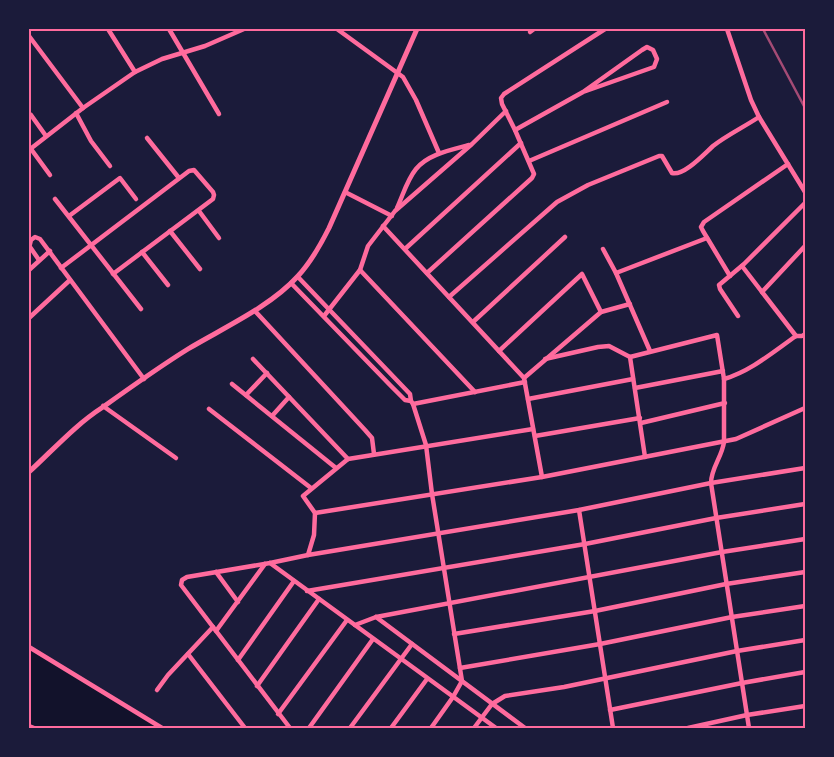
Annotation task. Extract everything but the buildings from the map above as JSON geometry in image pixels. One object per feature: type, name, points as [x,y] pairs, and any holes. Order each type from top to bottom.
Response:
[{"type":"street","points":[[108,29],[135,72]]},
{"type":"street","points":[[169,29],[218,114]]},
{"type":"street","points":[[50,175],[30,149],[76,113],[135,72],[182,52],[205,46],[242,29]]},
{"type":"street","points":[[337,29],[403,77],[416,100],[439,153]]},
{"type":"street","points":[[29,472],[79,424],[103,406],[188,350],[255,310],[298,277],[321,245],[417,29]]},
{"type":"street","points":[[427,273],[530,181],[534,174],[501,98],[504,94],[605,29]]},
{"type":"street","points":[[727,29],[751,100],[759,117],[805,192]]},
{"type":"street","points":[[29,36],[83,108]]},
{"type":"street","points":[[515,130],[583,92],[647,47],[651,48],[655,54],[657,59],[654,67],[583,92]]},
{"type":"street","points":[[612,70],[616,80]]},
{"type":"street","points":[[528,161],[667,102]]},
{"type":"street","points":[[324,316],[360,270],[368,246],[393,214],[506,111]]},
{"type":"street","points":[[76,113],[91,141],[110,166]]},
{"type":"street","points":[[30,115],[46,136]]},
{"type":"street","points":[[449,297],[550,207],[574,192],[658,156],[662,156],[672,173],[678,174],[715,145],[759,117]]},
{"type":"street","points":[[148,138],[179,178]]},
{"type":"street","points":[[405,249],[521,143]]},
{"type":"street","points":[[393,214],[417,168],[439,153],[472,144]]},
{"type":"street","points":[[730,276],[707,238],[702,227],[704,222],[788,164]]},
{"type":"street","points":[[61,268],[189,170],[194,170],[213,192],[213,199],[113,274]]},
{"type":"street","points":[[69,216],[120,178],[136,199]]},
{"type":"street","points":[[345,192],[393,214]]},
{"type":"street","points":[[55,198],[141,309]]},
{"type":"street","points":[[738,316],[718,285],[742,266],[805,203]]},
{"type":"street","points":[[198,211],[219,238]]},
{"type":"street","points":[[383,226],[525,380],[542,477]]},
{"type":"street","points":[[170,231],[200,269]]},
{"type":"street","points":[[39,260],[29,247],[30,239],[34,237],[40,239],[50,251],[144,379]]},
{"type":"street","points":[[473,322],[565,238]]},
{"type":"street","points":[[616,273],[707,238]]},
{"type":"street","points":[[762,292],[805,246]]},
{"type":"street","points":[[604,249],[650,351]]},
{"type":"street","points":[[29,270],[50,251]]},
{"type":"street","points":[[142,252],[168,286]]},
{"type":"street","points":[[742,266],[796,336]]},
{"type":"street","points":[[360,270],[475,392]]},
{"type":"street","points":[[499,350],[582,274],[600,312]]},
{"type":"street","points":[[298,277],[410,394],[426,445],[462,681],[454,697],[431,728]]},
{"type":"street","points":[[29,318],[70,280]]},
{"type":"street","points":[[292,283],[404,400],[412,403],[475,392],[525,380],[600,312],[630,304]]},
{"type":"street","points":[[255,310],[369,434],[374,446],[374,454]]},
{"type":"street","points":[[724,379],[733,377],[757,364],[796,336],[805,334]]},
{"type":"street","points":[[546,360],[609,346],[630,357],[717,335],[724,379],[724,442],[711,474],[711,483],[749,728]]},
{"type":"street","points":[[630,357],[645,457]]},
{"type":"street","points":[[253,359],[348,459]]},
{"type":"street","points":[[635,388],[723,371]]},
{"type":"street","points":[[246,395],[267,373]]},
{"type":"street","points":[[528,399],[634,379]]},
{"type":"street","points":[[232,384],[336,468]]},
{"type":"street","points":[[272,416],[289,397]]},
{"type":"street","points":[[535,436],[640,420],[725,403]]},
{"type":"street","points":[[103,406],[176,458]]},
{"type":"street","points":[[315,513],[542,477],[724,442],[736,439],[805,408]]},
{"type":"street","points":[[209,410],[311,488]]},
{"type":"street","points":[[308,555],[314,534],[315,513],[303,496],[348,459],[533,429]]},
{"type":"street","points":[[290,728],[180,583],[182,580],[187,577],[268,564],[308,555],[579,510],[711,483],[805,468]]},
{"type":"street","points":[[307,591],[387,576],[444,569],[716,518],[805,504]]},
{"type":"street","points":[[579,510],[613,728]]},
{"type":"street","points":[[354,625],[376,618],[805,538]]},
{"type":"street","points":[[268,564],[496,728]]},
{"type":"street","points":[[157,690],[168,675],[238,602],[268,564]]},
{"type":"street","points":[[216,572],[238,602]]},
{"type":"street","points":[[454,634],[595,611],[726,584],[805,572]]},
{"type":"street","points":[[238,660],[294,581]]},
{"type":"street","points":[[257,686],[319,599]]},
{"type":"street","points":[[460,668],[600,644],[732,617],[805,606]]},
{"type":"street","points":[[376,618],[525,728]]},
{"type":"street","points":[[278,714],[347,620]]},
{"type":"street","points":[[309,728],[373,639]]},
{"type":"street","points":[[474,728],[492,704],[505,696],[564,687],[737,651],[805,640]]},
{"type":"street","points":[[350,728],[412,644]]},
{"type":"street","points":[[29,647],[162,728]]},
{"type":"street","points":[[188,654],[245,728]]},
{"type":"street","points":[[610,710],[805,672]]},
{"type":"street","points":[[390,728],[427,678]]},
{"type":"street","points":[[688,728],[746,715],[805,706]]},
{"type":"street","points":[[29,726],[34,728]]},
{"type":"shaded area","points":[[29,647],[162,728],[34,728],[29,726]]},
{"type":"railway","points":[[763,29],[805,108]]}]
